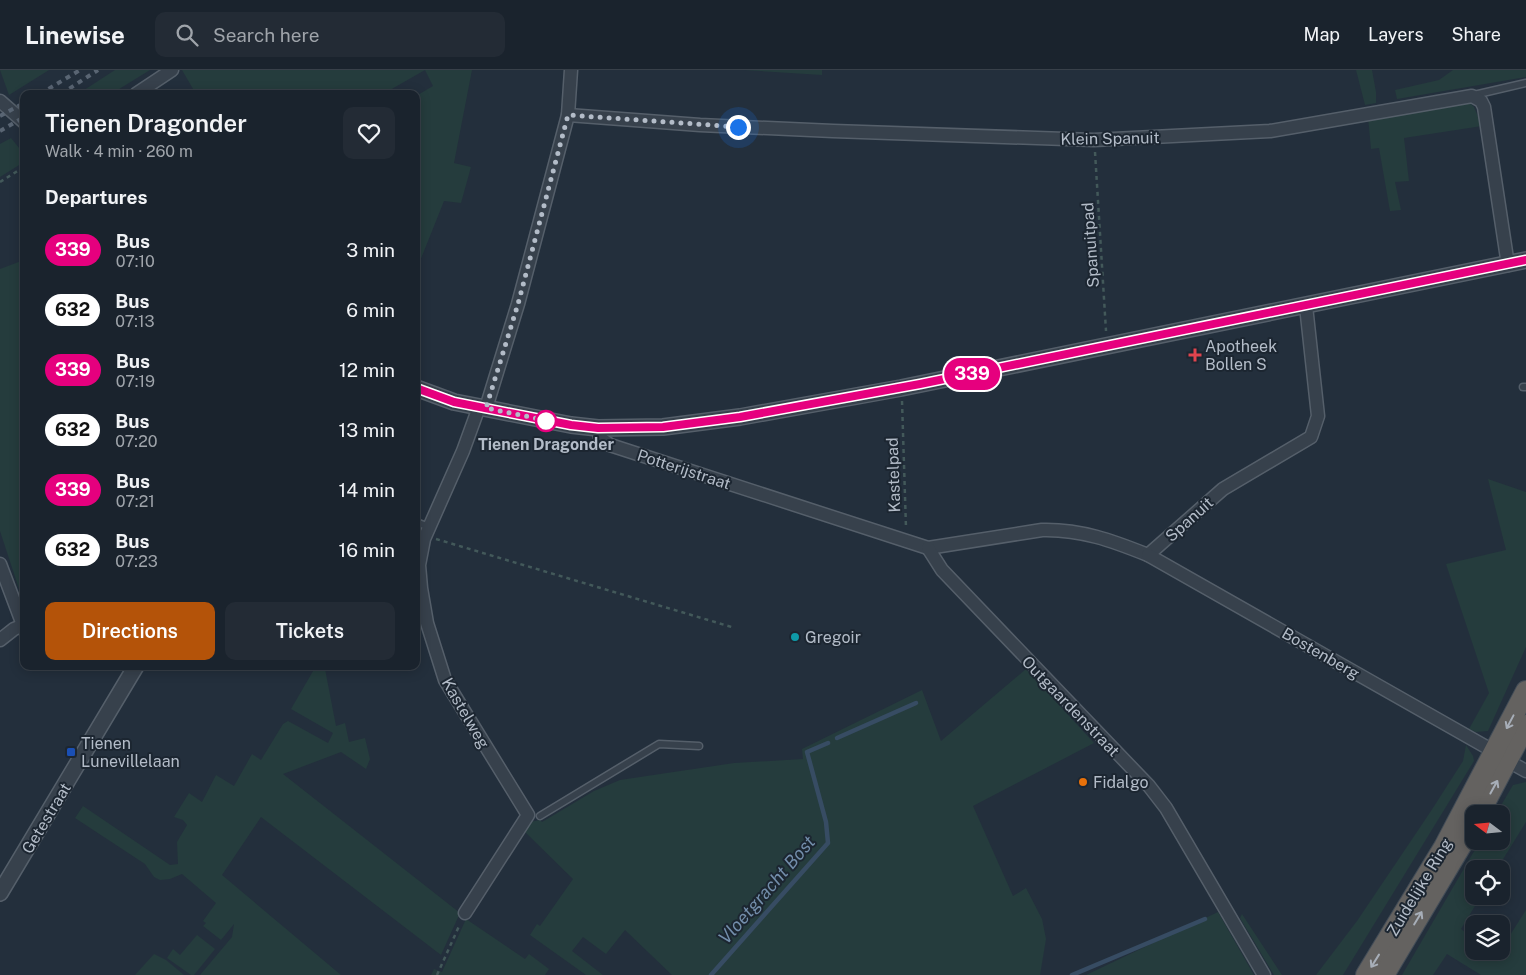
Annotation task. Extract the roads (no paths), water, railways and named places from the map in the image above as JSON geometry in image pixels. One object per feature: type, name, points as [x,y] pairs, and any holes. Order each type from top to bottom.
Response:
[{"type":"highway","name":"Zuidelijke Ring","points":[[1482,805],[1526,691]]},
{"type":"highway","name":"Zuidelijke Ring","points":[[1366,975],[1501,757],[1526,725]]},
{"type":"highway","name":"Zuidelijke Ring","points":[[1384,975],[1465,839]]},
{"type":"street","points":[[142,90],[172,70]]},
{"type":"street","name":"Kastelweg","points":[[420,561],[427,531],[482,408],[518,304],[568,115],[572,70]]},
{"type":"street","points":[[1472,96],[1481,101],[1484,107],[1508,265]]},
{"type":"street","name":"Klein Spanuit","points":[[568,115],[738,127],[1094,140],[1270,131],[1472,96]]},
{"type":"street","points":[[0,101],[20,118]]},
{"type":"street","points":[[420,389],[454,402],[546,421],[598,428],[663,427],[740,417],[1107,347],[1526,260]]},
{"type":"street","name":"Spanuit","points":[[1148,555],[1222,489],[1311,436],[1318,416],[1306,306]]},
{"type":"street","name":"Potterijstraat","points":[[598,428],[600,438],[610,445],[928,548]]},
{"type":"street","points":[[928,548],[1032,531],[1074,530],[1105,538],[1148,555]]},
{"type":"street","name":"Outgaardenstraat","points":[[928,548],[932,558],[948,577],[1149,786],[1166,808],[1264,975]]},
{"type":"street","name":"Bostenberg","points":[[1148,555],[1526,771]]},
{"type":"street","points":[[0,564],[20,618]]},
{"type":"street","name":"Kastelweg","points":[[420,576],[427,622],[445,680],[528,815],[465,913]]},
{"type":"street","points":[[0,583],[10,594]]},
{"type":"street","points":[[0,640],[20,626]]},
{"type":"street","name":"Getestraat","points":[[0,893],[134,670]]},
{"type":"lane","points":[[1472,96],[1526,83]]},
{"type":"lane","points":[[420,525],[427,531]]},
{"type":"lane","points":[[540,816],[659,744],[699,746]]},
{"type":"waterway","name":"Vloetgracht Bost","points":[[837,738],[916,703]]},
{"type":"waterway","name":"Vloetgracht Bost","points":[[711,975],[828,843],[826,822],[807,752],[828,743]]},
{"type":"waterway","points":[[1072,975],[1205,919]]},
{"type":"railway","points":[[47,90],[80,70]]},
{"type":"railway","points":[[67,90],[98,70]]},
{"type":"railway","points":[[0,116],[20,105]]},
{"type":"railway","points":[[0,131],[20,119]]},
{"type":"place","name":"Apotheek Bollen S","points":[[1195,355]]},
{"type":"place","name":"Tienen Dragonder","points":[[546,421]]},
{"type":"place","name":"Gregoir","points":[[795,637]]},
{"type":"place","name":"Tienen Lunevillelaan","points":[[71,752]]},
{"type":"place","name":"Fidalgo","points":[[1083,782]]}]
